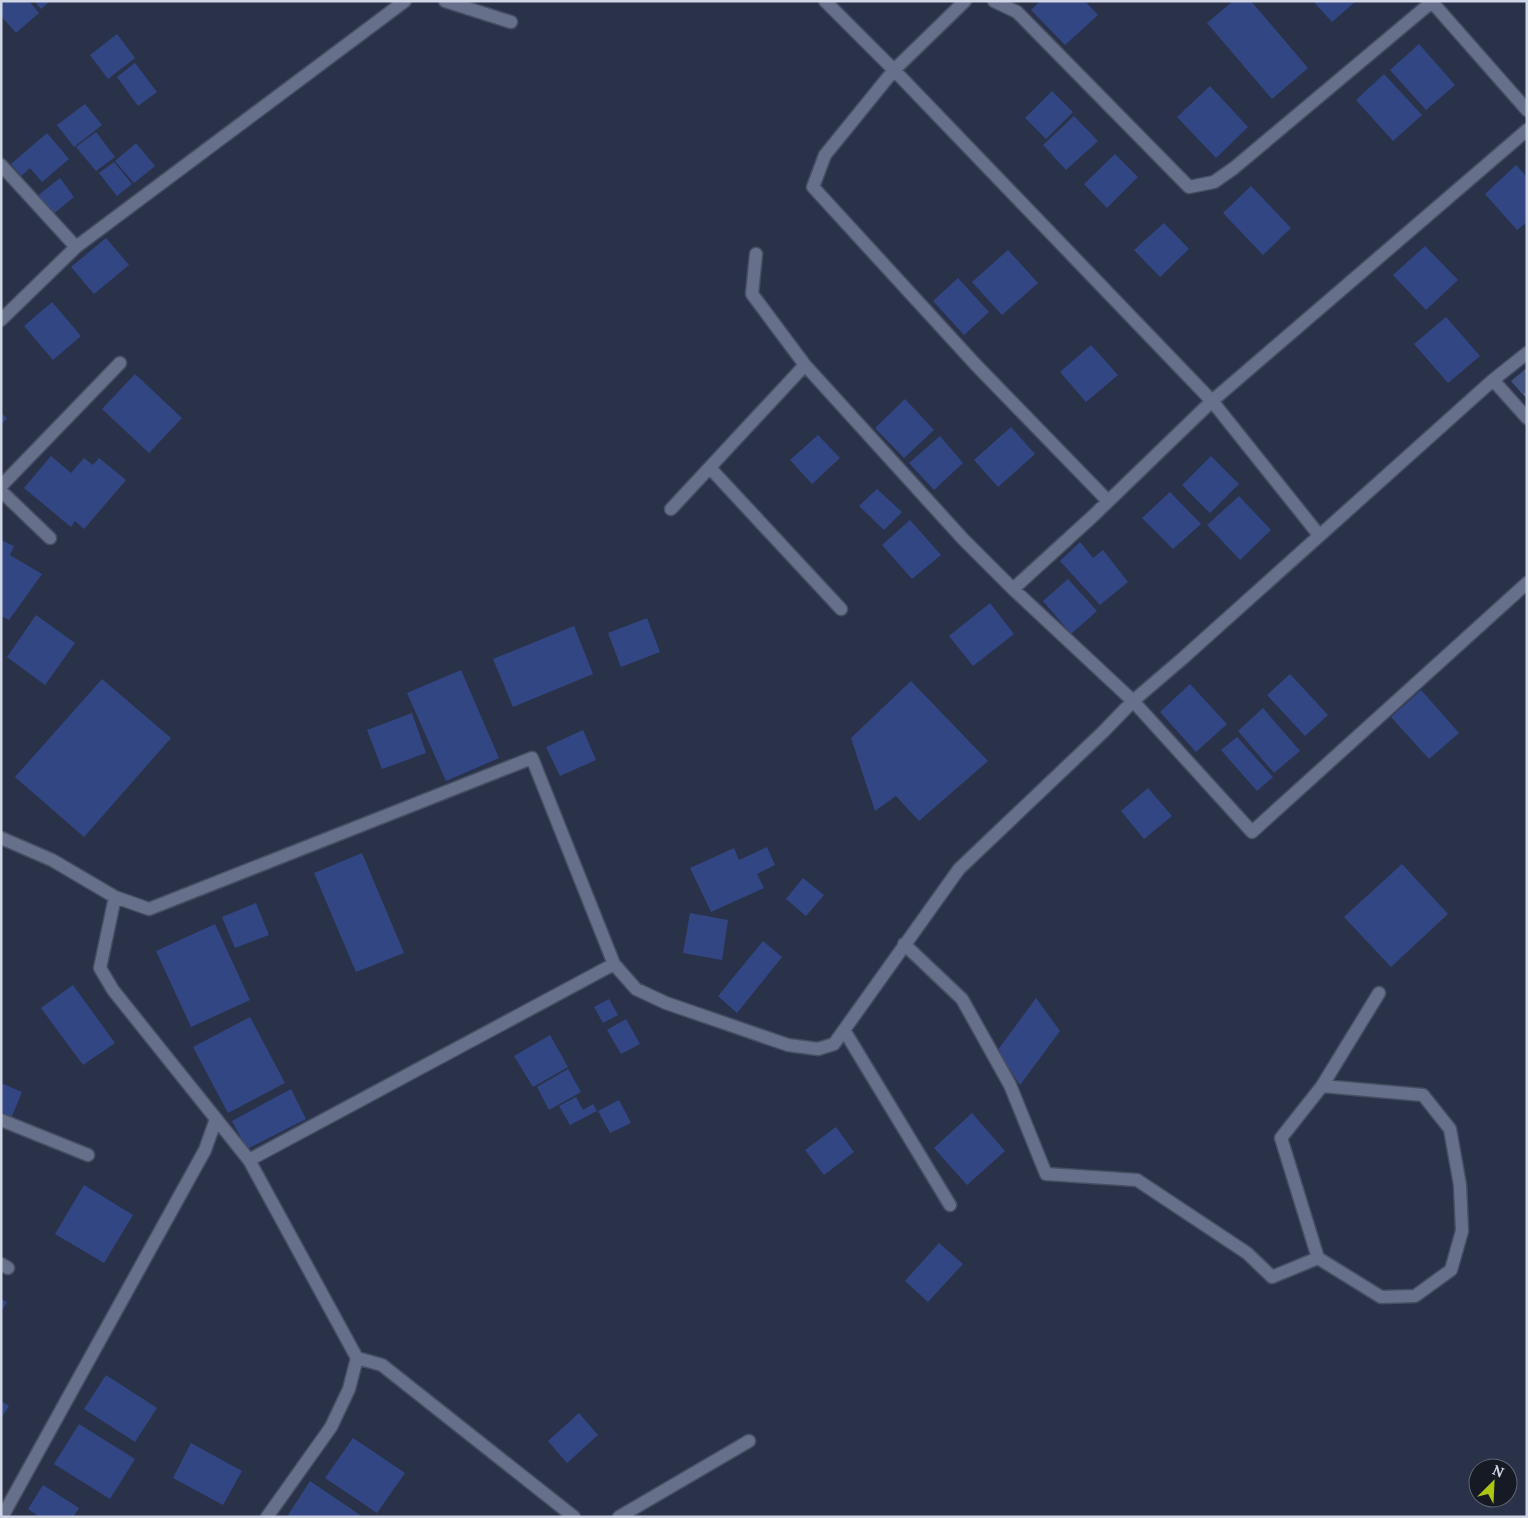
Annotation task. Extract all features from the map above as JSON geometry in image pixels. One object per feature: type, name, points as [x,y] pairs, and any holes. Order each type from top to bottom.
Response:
[{"type":"street","points":[[1,320],[76,247],[405,1]]},
{"type":"street","points":[[446,1],[511,22]]},
{"type":"street","points":[[825,1],[894,70],[1212,401],[1319,535]]},
{"type":"street","points":[[965,1],[894,70],[824,155],[813,187],[976,366],[1108,501]]},
{"type":"street","points":[[994,1],[1017,12],[1189,187],[1214,182],[1234,168],[1433,2],[1527,110]]},
{"type":"street","points":[[1013,589],[1212,401],[1527,130]]},
{"type":"street","points":[[1,165],[76,247]]},
{"type":"street","points":[[756,254],[752,294],[805,365],[963,539],[1013,589],[1133,701],[1252,832],[1527,582]]},
{"type":"street","points":[[1,838],[52,860],[115,897],[149,909],[532,758],[614,964],[636,988],[666,1003],[788,1045],[818,1049],[834,1044],[959,868],[1096,739],[1133,701],[1182,660],[1493,380],[1527,353]]},
{"type":"street","points":[[1,486],[120,363]]},
{"type":"street","points":[[671,509],[805,365]]},
{"type":"street","points":[[1493,380],[1527,418]]},
{"type":"street","points":[[710,468],[841,609]]},
{"type":"street","points":[[1,491],[50,538]]},
{"type":"street","points":[[115,897],[100,968],[113,990],[249,1160],[357,1358],[349,1389],[331,1427],[267,1517]]},
{"type":"street","points":[[904,944],[962,999],[1010,1085],[1046,1174],[1137,1180],[1247,1253],[1272,1277],[1318,1258]]},
{"type":"street","points":[[249,1160],[614,964]]},
{"type":"street","points":[[1322,1086],[1423,1095],[1450,1128],[1460,1185],[1462,1231],[1451,1270],[1415,1296],[1380,1297],[1318,1258],[1281,1138],[1322,1086],[1379,993]]},
{"type":"street","points":[[844,1030],[950,1205]]},
{"type":"street","points":[[2,1517],[205,1150],[216,1119]]},
{"type":"street","points":[[1,1120],[88,1155]]},
{"type":"street","points":[[357,1358],[382,1365],[574,1517]]},
{"type":"street","points":[[619,1517],[749,1440]]},
{"type":"green space","points":[[1527,368],[1527,399],[1511,381]]},
{"type":"building","points":[[1,1],[29,1],[39,13],[16,33],[1,16]]},
{"type":"building","points":[[34,1],[50,1],[41,9]]},
{"type":"building","points":[[1040,1],[1085,1],[1098,15],[1065,45],[1031,10]]},
{"type":"building","points":[[1233,1],[1251,1],[1308,68],[1272,99],[1207,23]]},
{"type":"building","points":[[1313,1],[1356,1],[1332,22]]},
{"type":"building","points":[[117,34],[135,58],[108,79],[90,55]]},
{"type":"building","points":[[1419,44],[1455,85],[1426,110],[1390,70]]},
{"type":"building","points":[[135,63],[157,92],[138,106],[117,77]]},
{"type":"building","points":[[1384,74],[1422,115],[1393,141],[1356,100]]},
{"type":"building","points":[[1210,86],[1248,127],[1216,158],[1177,117]]},
{"type":"building","points":[[1052,91],[1073,112],[1046,139],[1025,118]]},
{"type":"building","points":[[85,104],[102,125],[74,147],[57,125]]},
{"type":"building","points":[[1074,116],[1098,141],[1066,170],[1043,145]]},
{"type":"building","points":[[96,132],[115,157],[96,171],[76,147]]},
{"type":"building","points":[[47,133],[69,159],[42,182],[30,168],[21,176],[11,164]]},
{"type":"building","points":[[136,143],[155,166],[134,183],[115,161]]},
{"type":"building","points":[[1115,154],[1138,177],[1107,208],[1084,184]]},
{"type":"building","points":[[114,162],[132,184],[117,196],[99,173]]},
{"type":"building","points":[[1516,165],[1527,177],[1527,222],[1517,230],[1485,194]]},
{"type":"building","points":[[60,178],[74,197],[51,216],[36,197]]},
{"type":"building","points":[[1251,186],[1291,228],[1263,255],[1223,213]]},
{"type":"building","points":[[1164,223],[1189,249],[1160,277],[1134,250]]},
{"type":"building","points":[[106,238],[129,265],[94,294],[71,267]]},
{"type":"building","points":[[1425,246],[1458,280],[1426,310],[1393,275]]},
{"type":"building","points":[[1008,250],[1038,283],[1002,315],[972,282]]},
{"type":"building","points":[[958,278],[989,312],[964,335],[933,301]]},
{"type":"building","points":[[52,302],[81,336],[53,360],[24,326]]},
{"type":"building","points":[[1446,317],[1480,356],[1448,383],[1414,344]]},
{"type":"building","points":[[1091,345],[1118,375],[1086,402],[1060,372]]},
{"type":"building","points":[[135,374],[182,418],[149,453],[102,409]]},
{"type":"building","points":[[905,399],[934,430],[904,458],[875,428]]},
{"type":"building","points":[[1,413],[7,418],[1,425]]},
{"type":"building","points":[[1011,427],[1035,454],[998,487],[974,460]]},
{"type":"building","points":[[818,435],[840,458],[812,484],[790,460]]},
{"type":"building","points":[[940,436],[963,463],[934,490],[909,463]]},
{"type":"building","points":[[51,456],[71,473],[84,458],[93,465],[99,458],[126,480],[84,529],[75,521],[71,527],[24,488]]},
{"type":"building","points":[[1211,456],[1239,484],[1210,513],[1182,485]]},
{"type":"building","points":[[877,489],[902,512],[884,530],[859,506]]},
{"type":"building","points":[[1170,492],[1201,524],[1173,549],[1142,518]]},
{"type":"building","points":[[1239,496],[1271,530],[1240,560],[1207,525]]},
{"type":"building","points":[[910,520],[941,555],[912,579],[882,545]]},
{"type":"building","points":[[1,540],[14,546],[10,555],[42,574],[9,620],[1,616]]},
{"type":"building","points":[[1080,542],[1093,558],[1103,550],[1128,582],[1100,605],[1060,561]]},
{"type":"building","points":[[1068,579],[1097,611],[1071,634],[1043,601]]},
{"type":"building","points":[[990,603],[1014,634],[973,666],[949,636]]},
{"type":"building","points":[[36,615],[75,643],[45,685],[7,657]]},
{"type":"building","points":[[647,618],[660,652],[621,667],[608,633]]},
{"type":"building","points":[[574,626],[593,674],[513,707],[493,659]]},
{"type":"building","points":[[461,670],[499,758],[446,781],[407,693]]},
{"type":"building","points":[[1290,674],[1328,715],[1305,736],[1267,695]]},
{"type":"building","points":[[102,679],[171,738],[84,837],[15,777]]},
{"type":"building","points":[[911,681],[988,761],[919,821],[896,796],[875,811],[851,738]]},
{"type":"building","points":[[1190,684],[1227,724],[1196,752],[1160,712]]},
{"type":"building","points":[[1421,690],[1459,733],[1429,759],[1391,717]]},
{"type":"building","points":[[1263,708],[1300,751],[1274,773],[1238,731]]},
{"type":"building","points":[[412,713],[426,753],[382,769],[367,730]]},
{"type":"building","points":[[583,730],[596,760],[560,776],[546,747]]},
{"type":"building","points":[[1237,737],[1273,777],[1257,791],[1221,750]]},
{"type":"building","points":[[1148,788],[1172,816],[1144,839],[1121,811]]},
{"type":"building","points":[[767,847],[775,865],[757,874],[764,888],[711,912],[690,868],[734,848],[739,860]]},
{"type":"building","points":[[362,853],[404,953],[356,972],[314,873]]},
{"type":"building","points":[[1402,864],[1448,914],[1391,967],[1344,917]]},
{"type":"building","points":[[803,878],[824,895],[806,916],[786,899]]},
{"type":"building","points":[[256,903],[269,935],[235,948],[222,917]]},
{"type":"building","points":[[690,913],[728,920],[722,960],[683,953]]},
{"type":"building","points":[[215,924],[250,1000],[191,1027],[156,951]]},
{"type":"building","points":[[763,941],[782,957],[737,1013],[718,996]]},
{"type":"building","points":[[73,985],[115,1043],[83,1065],[41,1008]]},
{"type":"building","points":[[1036,998],[1060,1031],[1020,1085],[997,1051]]},
{"type":"building","points":[[609,999],[618,1015],[603,1023],[594,1007]]},
{"type":"building","points":[[250,1017],[285,1083],[228,1113],[193,1047]]},
{"type":"building","points":[[626,1019],[640,1044],[621,1054],[607,1030]]},
{"type":"building","points":[[550,1035],[568,1067],[533,1087],[514,1056]]},
{"type":"building","points":[[568,1069],[581,1092],[549,1110],[537,1087]]},
{"type":"building","points":[[1,1083],[22,1092],[10,1121],[1,1117]]},
{"type":"building","points":[[291,1089],[306,1119],[247,1149],[232,1121]]},
{"type":"building","points":[[576,1097],[583,1110],[593,1104],[597,1111],[570,1125],[559,1106]]},
{"type":"building","points":[[619,1100],[631,1123],[610,1133],[598,1111]]},
{"type":"building","points":[[972,1113],[1005,1151],[967,1185],[934,1148]]},
{"type":"building","points":[[836,1127],[854,1152],[824,1175],[805,1150]]},
{"type":"building","points":[[84,1185],[133,1215],[104,1263],[55,1234]]},
{"type":"building","points":[[939,1243],[963,1264],[928,1302],[905,1281]]},
{"type":"building","points":[[1,1299],[7,1302],[1,1312]]},
{"type":"building","points":[[106,1375],[157,1408],[135,1442],[84,1409]]},
{"type":"building","points":[[1,1401],[9,1406],[1,1418]]},
{"type":"building","points":[[579,1413],[598,1435],[567,1463],[548,1441]]},
{"type":"building","points":[[79,1424],[135,1459],[110,1499],[54,1464]]},
{"type":"building","points":[[353,1438],[405,1473],[377,1513],[325,1478]]},
{"type":"building","points":[[191,1443],[242,1471],[223,1505],[173,1478]]},
{"type":"building","points":[[310,1481],[363,1517],[290,1517],[288,1515]]},
{"type":"building","points":[[43,1485],[79,1508],[73,1517],[39,1517],[28,1509]]}]
